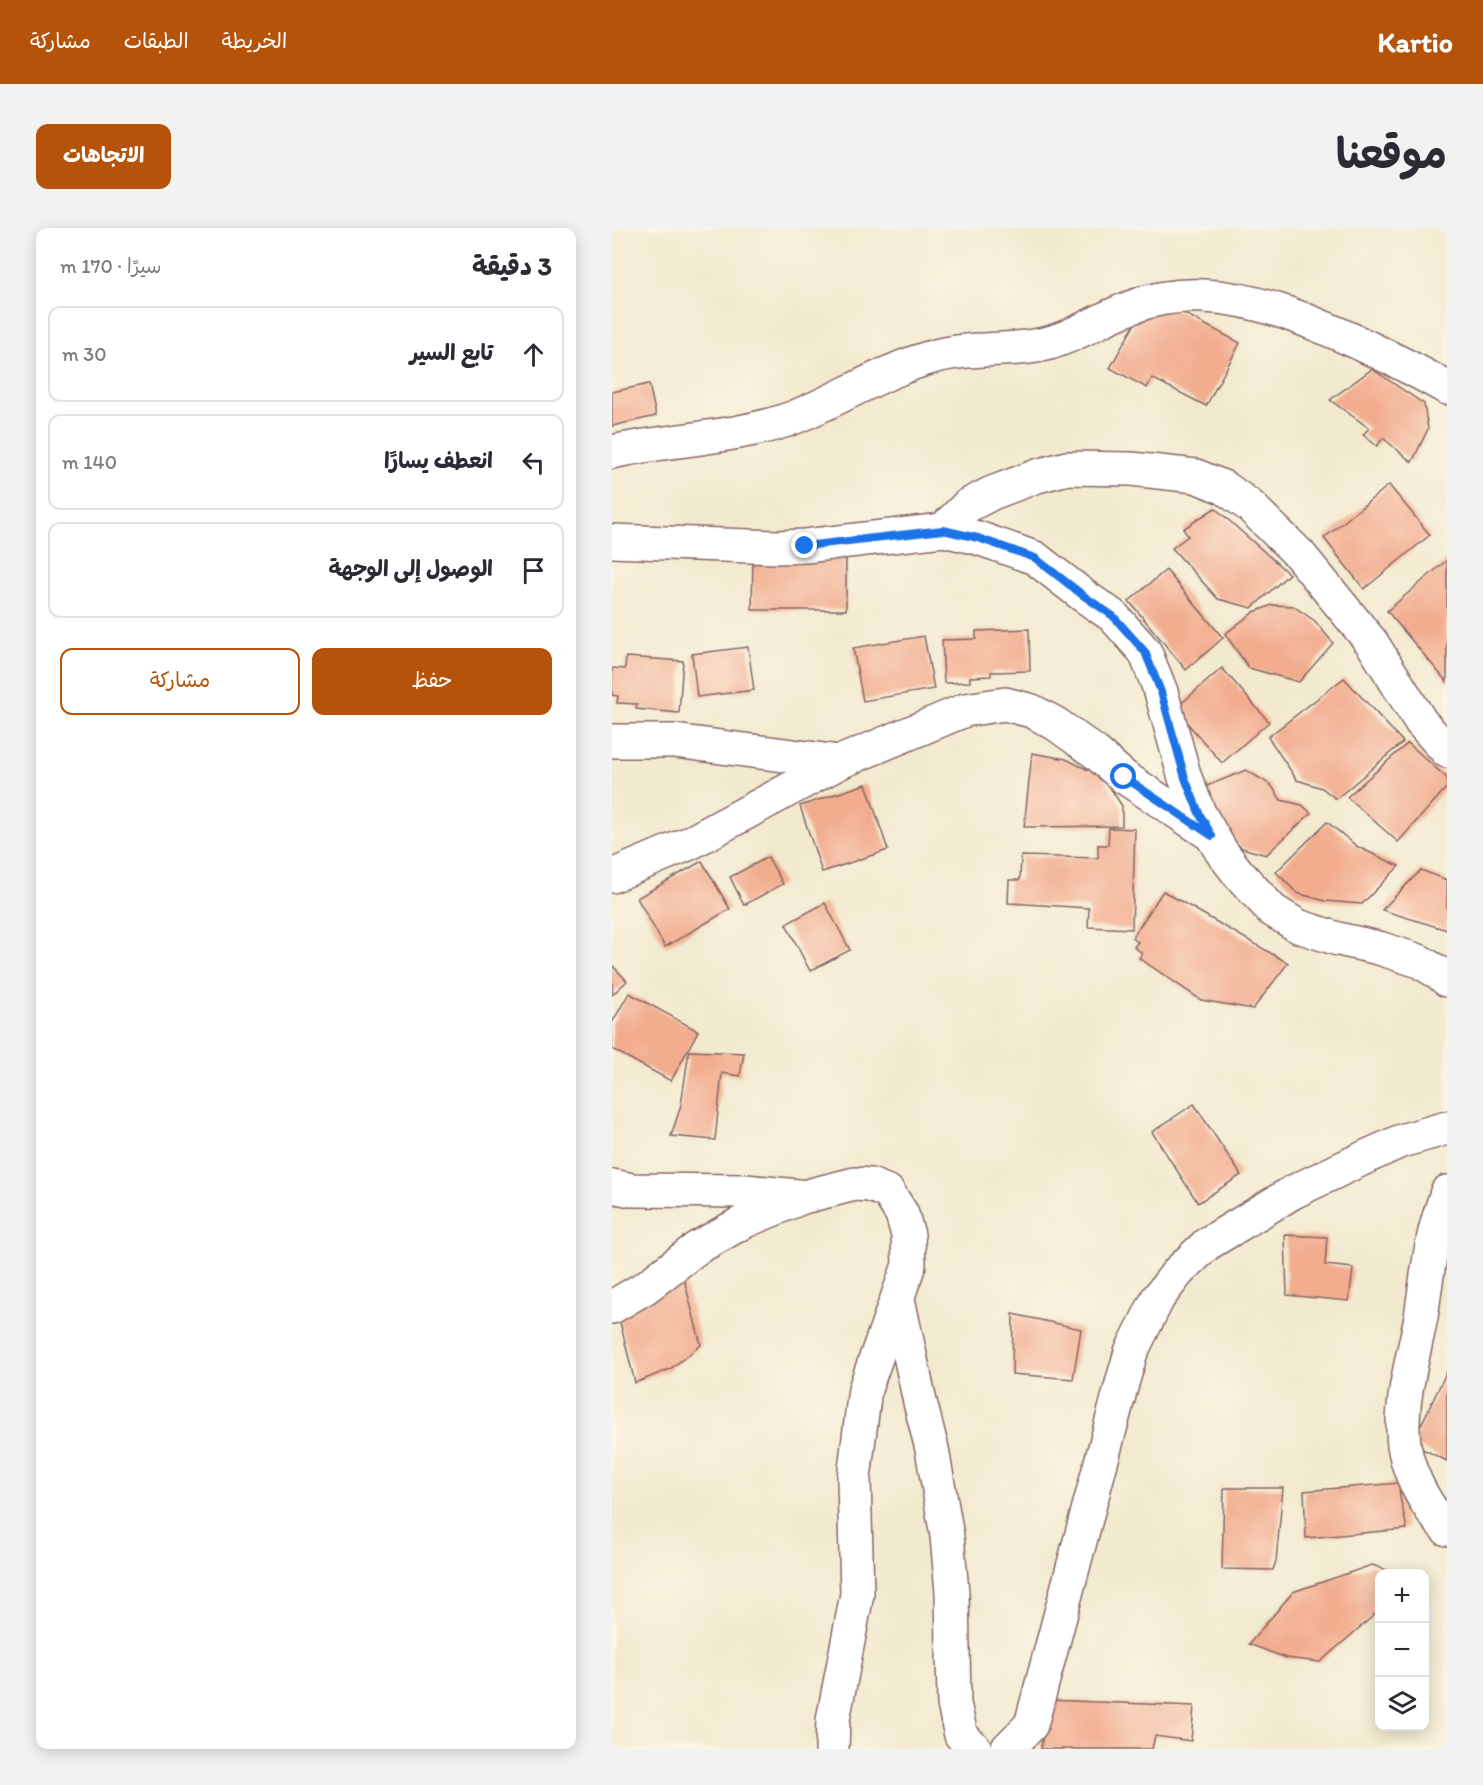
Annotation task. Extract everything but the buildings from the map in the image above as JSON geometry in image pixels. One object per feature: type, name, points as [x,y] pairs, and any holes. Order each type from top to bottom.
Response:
[{"type":"street","points":[[612,452],[742,431],[794,418],[886,374],[936,356],[960,351],[1022,348],[1045,344],[1068,338],[1130,307],[1172,296],[1205,296],[1255,303],[1286,312],[1384,355],[1447,388]]},
{"type":"street","points":[[943,530],[967,506],[1037,476],[1067,468],[1131,469],[1196,476],[1225,488],[1250,506],[1299,554],[1372,642],[1421,722],[1447,751]]},
{"type":"street","points":[[612,541],[805,546],[943,530],[978,538],[1035,558],[1113,616],[1145,652],[1153,669],[1185,778],[1199,813],[1221,851],[1272,910],[1298,926],[1419,961],[1447,980]]},
{"type":"street","points":[[612,876],[690,843],[840,762],[965,710],[985,705],[1005,704],[1032,711],[1056,724],[1095,752],[1124,777],[1212,836]]},
{"type":"street","points":[[612,741],[674,741],[840,762]]},
{"type":"street","points":[[1007,1749],[1031,1725],[1131,1352],[1158,1298],[1178,1272],[1207,1244],[1293,1192],[1401,1141],[1447,1128]]},
{"type":"street","points":[[612,1307],[646,1287],[697,1248],[743,1222],[803,1197],[855,1184],[870,1185],[888,1192],[902,1214],[908,1235],[909,1265],[865,1389],[854,1478],[857,1594],[833,1720],[832,1749]]},
{"type":"street","points":[[612,1186],[632,1190],[745,1191],[803,1197]]},
{"type":"street","points":[[1447,1192],[1434,1235],[1405,1402],[1403,1432],[1405,1448],[1417,1487],[1437,1519],[1447,1529]]},
{"type":"street","points":[[898,1299],[932,1449],[947,1536],[952,1592],[954,1704],[961,1735],[975,1749]]},
{"type":"route","points":[[805,546],[943,530],[978,538],[1035,558],[1060,576],[1113,616],[1145,652],[1161,692],[1185,778],[1199,813],[1212,836],[1124,777]]}]
